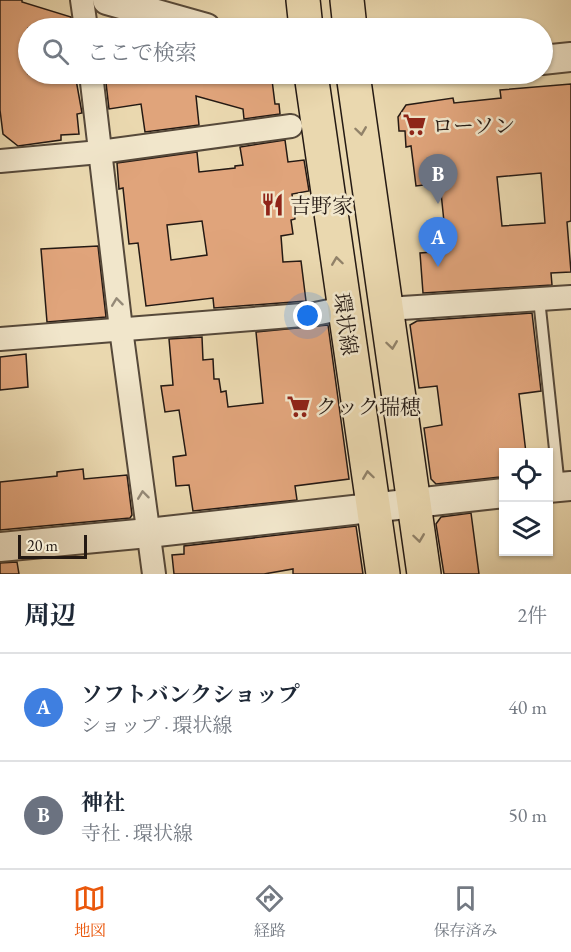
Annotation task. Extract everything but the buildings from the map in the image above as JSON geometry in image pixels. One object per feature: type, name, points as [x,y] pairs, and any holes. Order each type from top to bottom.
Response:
[{"type":"main road","points":[[303,0],[305,18]]},
{"type":"main road","points":[[347,0],[349,18]]},
{"type":"main road","name":"環状線","points":[[311,84],[382,574]]},
{"type":"main road","name":"環状線","points":[[354,84],[424,574]]},
{"type":"street","points":[[82,0],[85,18]]},
{"type":"street","points":[[107,0],[171,18]]},
{"type":"street","points":[[553,59],[571,57]]},
{"type":"street","points":[[92,84],[121,329],[154,574]]},
{"type":"street","points":[[0,161],[100,152],[291,126]]},
{"type":"street","points":[[387,309],[571,297]]},
{"type":"street","points":[[0,339],[315,314],[344,308]]},
{"type":"street","points":[[0,547],[148,533],[499,494]]},
{"type":"lane","points":[[539,299],[560,487]]},
{"type":"place","name":"ローソン","points":[[414,125]]},
{"type":"place","name":"神社","points":[[438,204]]},
{"type":"place","name":"吉野家","points":[[272,205]]},
{"type":"place","name":"ソフトバンクショップ","points":[[438,267]]},
{"type":"place","name":"クック瑞穂","points":[[298,406]]}]
